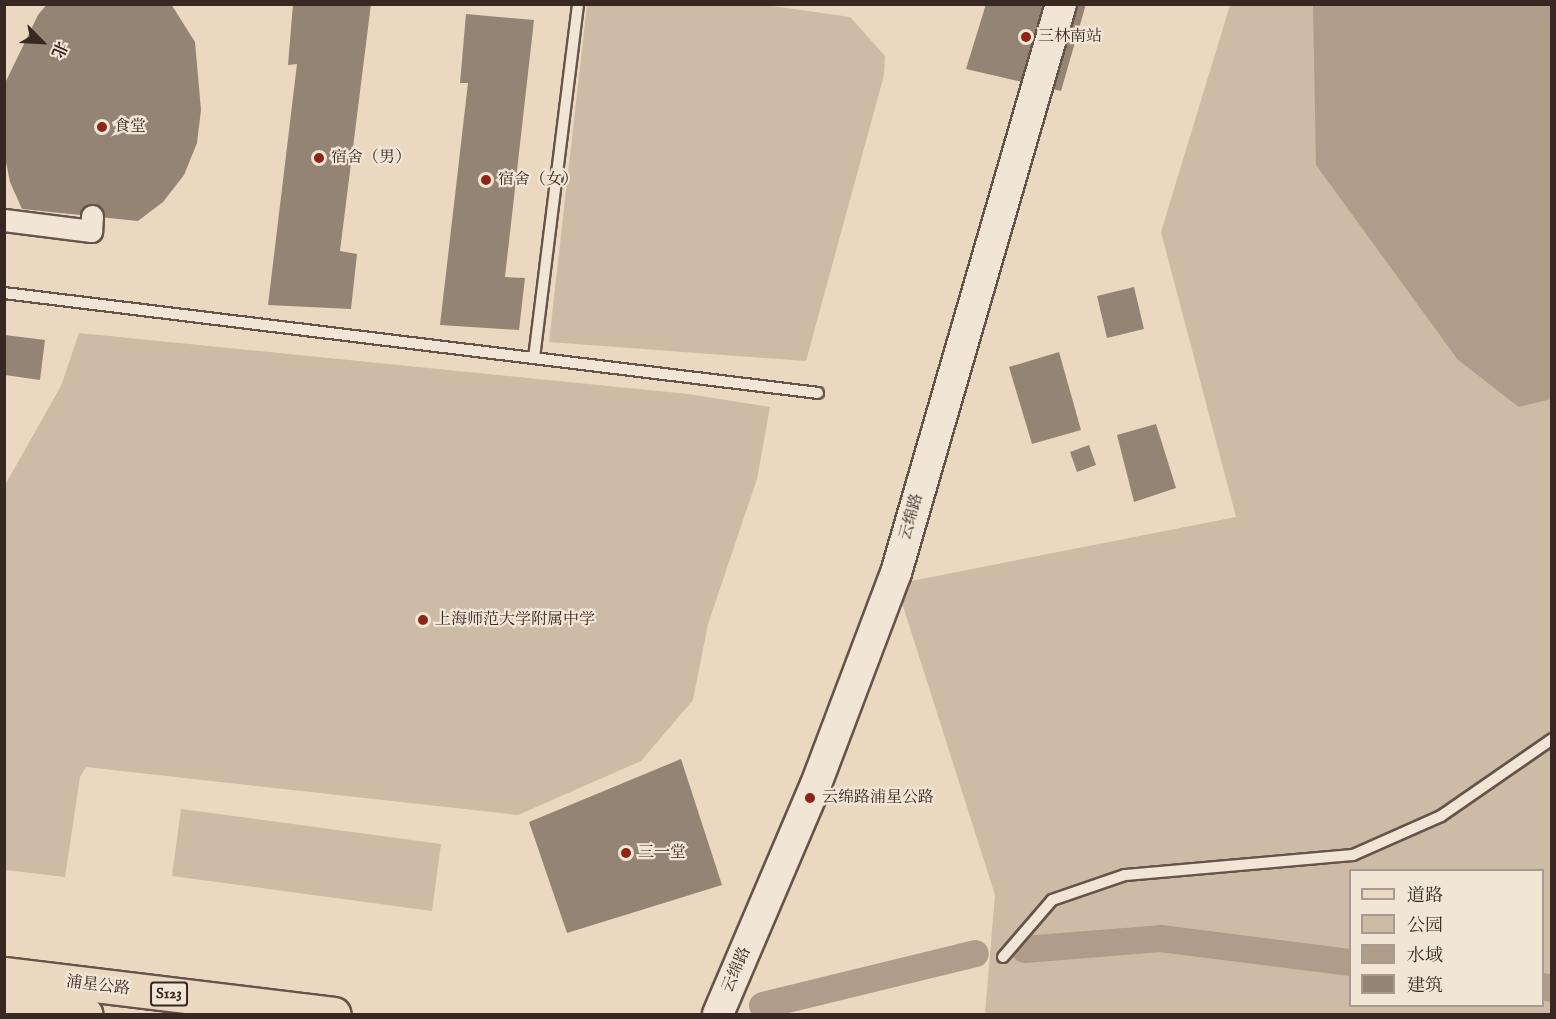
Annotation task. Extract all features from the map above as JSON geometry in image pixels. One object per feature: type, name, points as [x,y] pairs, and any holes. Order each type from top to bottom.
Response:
[{"type":"main road","name":"浦星公路","points":[[4,974],[334,1014]]},
{"type":"main road","points":[[4,1005],[86,1014]]},
{"type":"street","name":"云绵路","points":[[718,1014],[816,787],[896,573],[1061,4]]},
{"type":"street","points":[[4,220],[91,231],[92,216]]},
{"type":"lane","points":[[534,358],[578,4]]},
{"type":"lane","points":[[4,293],[818,393]]},
{"type":"lane","points":[[1003,957],[1052,900],[1125,875],[1353,855],[1441,816],[1551,739]]},
{"type":"green space","points":[[758,4],[850,17],[885,56],[884,75],[806,361],[549,342],[587,5]]},
{"type":"green space","points":[[1230,5],[1551,5],[1551,1014],[985,1014],[995,895],[896,584],[1236,517],[1161,232]]},
{"type":"green space","points":[[79,333],[688,394],[770,407],[757,479],[708,624],[693,700],[641,761],[518,815],[86,767],[80,777],[65,877],[5,870],[5,485],[61,386]]},
{"type":"green space","points":[[181,809],[441,844],[432,911],[172,876]]},
{"type":"water","points":[[1313,5],[1551,5],[1551,399],[1519,407],[1458,360],[1316,165]]},
{"type":"building","name":"食堂","points":[[47,4],[171,4],[195,42],[201,110],[197,143],[184,175],[163,202],[138,221],[22,209],[10,182],[4,152],[6,81],[38,15]]},
{"type":"building","name":"宿舍（男）","points":[[293,4],[371,4],[340,251],[357,254],[351,309],[268,305],[297,64],[288,65]]},
{"type":"building","name":"三林南站","points":[[986,4],[1086,4],[1061,91],[966,69]]},
{"type":"building","name":"宿舍（女）","points":[[466,14],[534,20],[505,277],[525,278],[519,330],[440,325],[468,83],[460,83]]},
{"type":"building","points":[[1134,287],[1144,329],[1107,338],[1097,296]]},
{"type":"building","points":[[5,335],[45,340],[40,380],[5,375]]},
{"type":"building","points":[[1059,352],[1081,430],[1032,444],[1009,367]]},
{"type":"building","points":[[1156,424],[1176,488],[1134,502],[1117,435]]},
{"type":"building","points":[[1089,445],[1096,465],[1077,472],[1070,452]]},
{"type":"building","name":"三一堂","points":[[681,759],[722,885],[567,933],[529,822]]},
{"type":"waterway","points":[[1024,949],[1160,938],[1349,962]]},
{"type":"waterway","points":[[762,1005],[975,953]]},
{"type":"waterway","points":[[1544,986],[1552,988]]},
{"type":"place","name":"三林南站","points":[[1026,37]]},
{"type":"place","name":"食堂","points":[[102,127]]},
{"type":"place","name":"宿舍（男）","points":[[319,158]]},
{"type":"place","name":"宿舍（女）","points":[[486,180]]},
{"type":"place","name":"上海师范大学附属中学","points":[[423,620]]},
{"type":"place","name":"云绵路浦星公路","points":[[810,798]]},
{"type":"place","name":"三一堂","points":[[626,853]]}]
